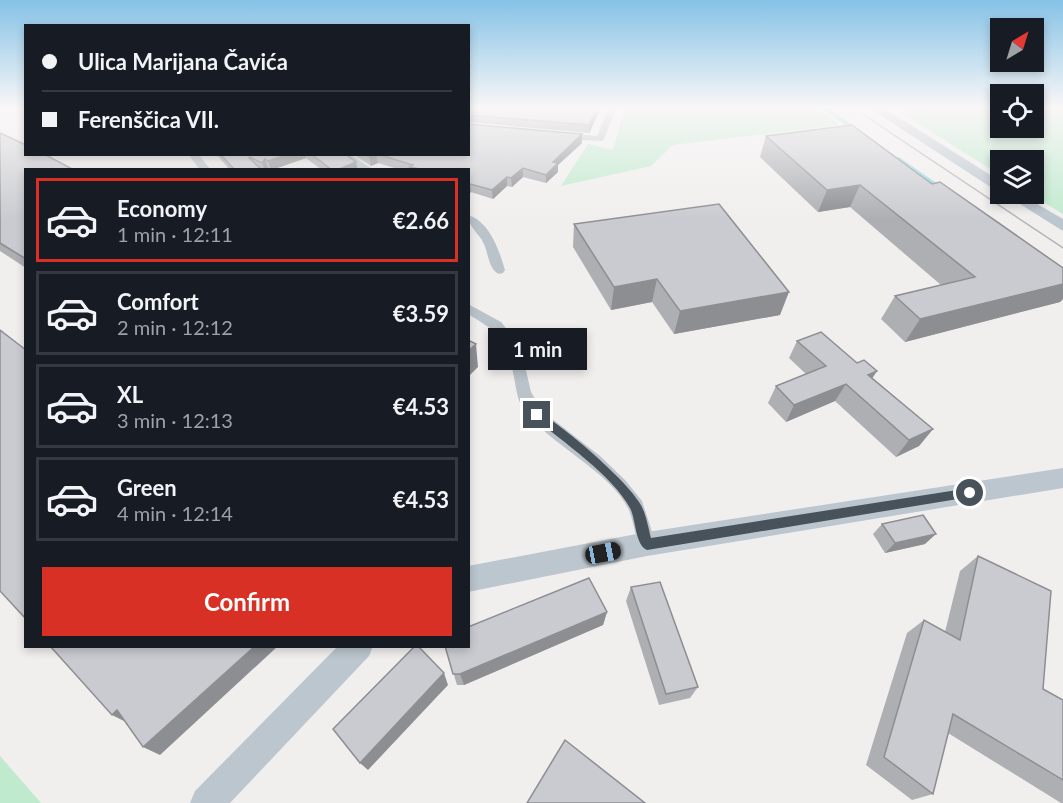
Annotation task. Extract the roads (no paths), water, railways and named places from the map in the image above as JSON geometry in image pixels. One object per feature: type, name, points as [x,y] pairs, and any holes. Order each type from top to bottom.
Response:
[{"type":"street","points":[[933,144],[990,181]]},
{"type":"street","points":[[194,156],[204,168]]},
{"type":"street","points":[[344,156],[365,168]]},
{"type":"street","points":[[1027,204],[1063,226]]},
{"type":"street","points":[[470,220],[489,240],[499,270]]},
{"type":"street","points":[[470,309],[495,325],[515,348],[524,392],[528,403],[537,415],[594,461],[619,485],[636,506],[647,544]]},
{"type":"street","points":[[470,579],[647,544],[1063,478]]},
{"type":"street","points":[[207,803],[357,648]]},
{"type":"waterway","points":[[898,159],[937,186]]},
{"type":"tram line","points":[[908,144],[1063,248]]}]
